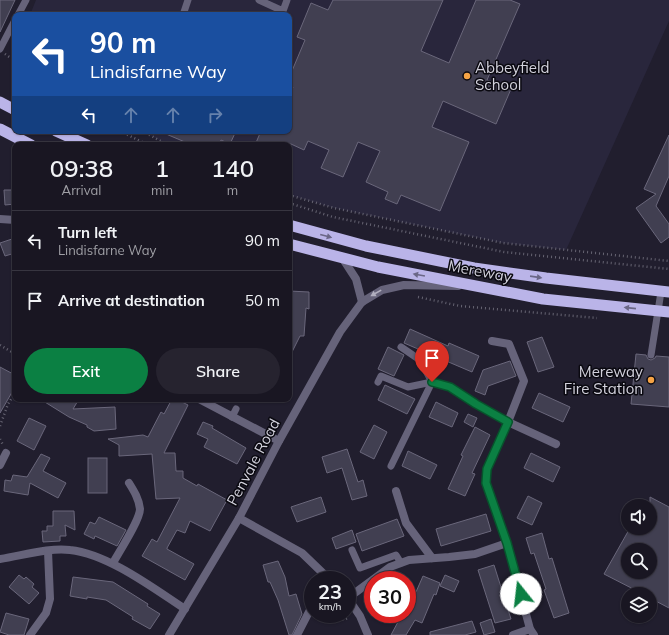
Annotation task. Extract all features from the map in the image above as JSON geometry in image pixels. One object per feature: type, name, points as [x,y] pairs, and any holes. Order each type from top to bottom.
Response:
[{"type":"highway","points":[[0,102],[12,108]]},
{"type":"highway","points":[[0,129],[25,142]]},
{"type":"highway","points":[[63,134],[80,142]]},
{"type":"highway","name":"Mereway","points":[[292,226],[366,246],[474,268],[665,292]]},
{"type":"highway","name":"Mereway","points":[[292,245],[378,267],[543,299],[664,311]]},
{"type":"street","points":[[0,219],[12,220]]},
{"type":"street","points":[[343,259],[356,279],[362,302],[382,290],[404,285],[484,287]]},
{"type":"street","name":"Penvale Road","points":[[169,635],[239,518],[279,441],[340,332],[362,302]]},
{"type":"street","points":[[492,340],[509,344],[524,381],[487,469],[486,483],[507,543],[532,632],[512,635]]},
{"type":"street","points":[[432,382],[450,387],[508,422],[556,444]]},
{"type":"street","points":[[215,403],[232,417],[279,441]]},
{"type":"street","points":[[0,465],[6,453]]},
{"type":"street","points":[[113,563],[135,524],[140,510],[136,493],[129,483]]},
{"type":"street","points":[[396,491],[406,524],[432,558]]},
{"type":"street","points":[[239,518],[302,553],[321,571]]},
{"type":"street","points":[[356,591],[390,567],[409,560],[475,554],[507,543]]},
{"type":"street","points":[[0,559],[48,551],[70,550],[89,554],[113,563],[185,609]]},
{"type":"street","points":[[30,635],[46,613],[50,599],[48,551]]},
{"type":"street","points":[[356,610],[368,635]]},
{"type":"street","points":[[297,635],[304,622]]},
{"type":"lane","points":[[20,12],[26,0]]},
{"type":"lane","points":[[184,12],[188,0]]},
{"type":"lane","points":[[259,0],[283,11],[287,0]]},
{"type":"lane","points":[[0,49],[12,27]]},
{"type":"lane","points":[[651,356],[664,311],[665,292]]},
{"type":"lane","points":[[401,347],[420,360],[432,382]]},
{"type":"lane","points":[[378,382],[381,376],[408,387],[432,382]]},
{"type":"lane","points":[[391,466],[432,382]]},
{"type":"lane","points":[[232,417],[236,409]]},
{"type":"lane","points":[[352,550],[360,568],[396,555],[401,563]]},
{"type":"path","points":[[126,134],[142,142]]},
{"type":"path","points":[[148,134],[162,142]]},
{"type":"path","points":[[292,196],[334,208],[503,243],[669,261]]},
{"type":"path","points":[[292,204],[333,217],[504,252],[669,269]]},
{"type":"path","points":[[416,296],[460,306],[598,318]]},
{"type":"path","points":[[0,345],[12,352]]},
{"type":"path","points":[[0,426],[8,404],[12,398]]},
{"type":"path","points":[[356,617],[360,616]]},
{"type":"shaded area","name":"Abbeyfield School","points":[[36,0],[669,0],[669,21],[566,250],[503,243],[334,208],[292,196],[292,142],[162,142],[148,134],[292,134],[292,12],[31,12]]},
{"type":"building","points":[[0,0],[15,0],[0,32]]},
{"type":"building","points":[[333,0],[443,0],[421,51],[449,63],[476,0],[510,0],[520,4],[487,80],[511,89],[496,124],[443,101],[432,127],[469,142],[440,211],[401,195],[397,204],[385,199],[388,192],[366,182],[380,151],[358,142],[343,177],[321,168],[329,150],[308,141],[304,150],[292,144],[292,142],[256,142],[260,134],[292,134],[292,71],[305,40],[297,37],[311,3],[328,10]]},
{"type":"building","points":[[166,134],[235,134],[231,142],[221,140],[220,142],[185,142]]},
{"type":"building","points":[[669,135],[669,176],[656,206],[669,224],[669,237],[661,243],[636,208],[656,194],[644,189]]},
{"type":"building","points":[[4,190],[12,190],[12,204],[5,205]]},
{"type":"building","points":[[12,239],[12,254],[5,256],[0,243]]},
{"type":"building","points":[[292,291],[309,292],[309,309],[306,308],[304,336],[300,336],[292,352]]},
{"type":"building","points":[[410,329],[448,346],[449,343],[479,356],[472,372],[404,343]]},
{"type":"building","points":[[542,337],[554,367],[538,372],[527,342]]},
{"type":"building","points":[[388,347],[404,355],[394,376],[378,369]]},
{"type":"building","name":"Mereway Fire Station","points":[[636,354],[646,355],[648,359],[651,360],[656,356],[669,357],[669,407],[631,404]]},
{"type":"building","points":[[510,361],[516,376],[488,386],[485,395],[475,391],[483,370]]},
{"type":"building","points":[[0,367],[12,373],[12,392],[0,413]]},
{"type":"building","points":[[385,385],[415,399],[407,414],[378,400]]},
{"type":"building","points":[[539,393],[570,407],[563,422],[532,408]]},
{"type":"building","points":[[45,402],[77,402],[73,409],[115,407],[116,429],[94,431],[87,427],[87,425],[69,417]]},
{"type":"building","points":[[170,402],[182,402],[188,405],[164,453],[175,453],[176,471],[183,471],[183,478],[197,486],[198,484],[227,500],[210,531],[190,521],[185,533],[177,530],[167,548],[194,564],[185,580],[142,556],[152,539],[157,542],[180,498],[156,499],[152,454],[119,456],[119,445],[108,439],[143,435],[148,437],[161,412],[164,414]]},
{"type":"building","points":[[436,402],[458,413],[452,427],[429,417]]},
{"type":"building","points":[[468,414],[477,418],[473,427],[464,422]]},
{"type":"building","points":[[29,418],[46,426],[34,450],[17,441]]},
{"type":"building","points":[[203,422],[213,426],[212,428],[246,448],[237,464],[204,447],[208,439],[197,434]]},
{"type":"building","points":[[374,425],[387,432],[374,459],[360,452]]},
{"type":"building","points":[[475,427],[490,435],[472,473],[475,474],[465,496],[448,489],[463,456],[461,455]]},
{"type":"building","points":[[347,449],[358,482],[363,480],[367,496],[352,500],[342,468],[327,473],[322,457]]},
{"type":"building","points":[[408,451],[437,465],[430,479],[402,466]]},
{"type":"building","points":[[531,453],[560,467],[553,482],[524,468]]},
{"type":"building","points":[[41,454],[50,458],[43,471],[66,483],[58,498],[30,483],[28,495],[4,491],[5,480],[11,481],[13,475],[27,477]]},
{"type":"building","points":[[88,458],[107,458],[107,493],[88,493]]},
{"type":"building","points":[[528,496],[542,503],[532,525],[517,518]]},
{"type":"building","points":[[321,497],[326,512],[297,522],[291,507]]},
{"type":"building","points":[[657,501],[669,507],[669,608],[657,602],[657,587],[629,587],[604,574],[621,544],[621,579],[657,579],[657,543],[622,543],[626,535],[657,535]]},
{"type":"building","points":[[53,511],[74,511],[75,530],[65,525],[66,536],[60,536],[60,541],[43,542],[42,531],[47,531],[47,526],[53,526]]},
{"type":"building","points":[[486,514],[491,531],[441,546],[436,529]]},
{"type":"building","points":[[99,517],[126,530],[117,546],[95,536],[94,539],[84,534],[90,522],[95,524]]},
{"type":"building","points":[[397,519],[404,536],[362,551],[356,534]]},
{"type":"building","points":[[352,530],[356,542],[336,549],[332,538]]},
{"type":"building","points":[[542,533],[549,559],[552,558],[569,613],[554,618],[544,590],[546,589],[534,553],[531,554],[526,538]]},
{"type":"building","points":[[278,561],[285,577],[289,596],[296,594],[302,614],[292,635],[289,635],[278,600],[270,582],[268,582],[263,565]]},
{"type":"building","points":[[494,565],[511,619],[495,623],[478,570]]},
{"type":"building","points":[[19,575],[24,579],[26,577],[34,584],[32,587],[39,593],[29,604],[9,587]]},
{"type":"building","points":[[445,575],[459,581],[454,592],[440,586]]},
{"type":"building","points":[[423,576],[440,583],[436,595],[434,594],[422,623],[416,620],[416,592]]},
{"type":"building","points":[[73,577],[113,582],[148,604],[147,606],[160,614],[150,629],[132,619],[133,617],[106,600],[70,596]]},
{"type":"building","points":[[6,613],[29,619],[24,635],[9,635],[0,632]]},
{"type":"building","points":[[491,619],[495,632],[484,635],[480,623]]},
{"type":"building","points":[[472,621],[476,632],[465,635],[430,635],[430,632]]},
{"type":"building","points":[[397,623],[413,623],[406,635],[391,635]]},
{"type":"place","name":"Abbeyfield School","points":[[467,76]]},
{"type":"place","name":"Mereway Fire Station","points":[[651,380]]},
{"type":"route","points":[[432,382],[450,387],[508,422],[487,469],[486,483],[507,543],[521,594]]}]
